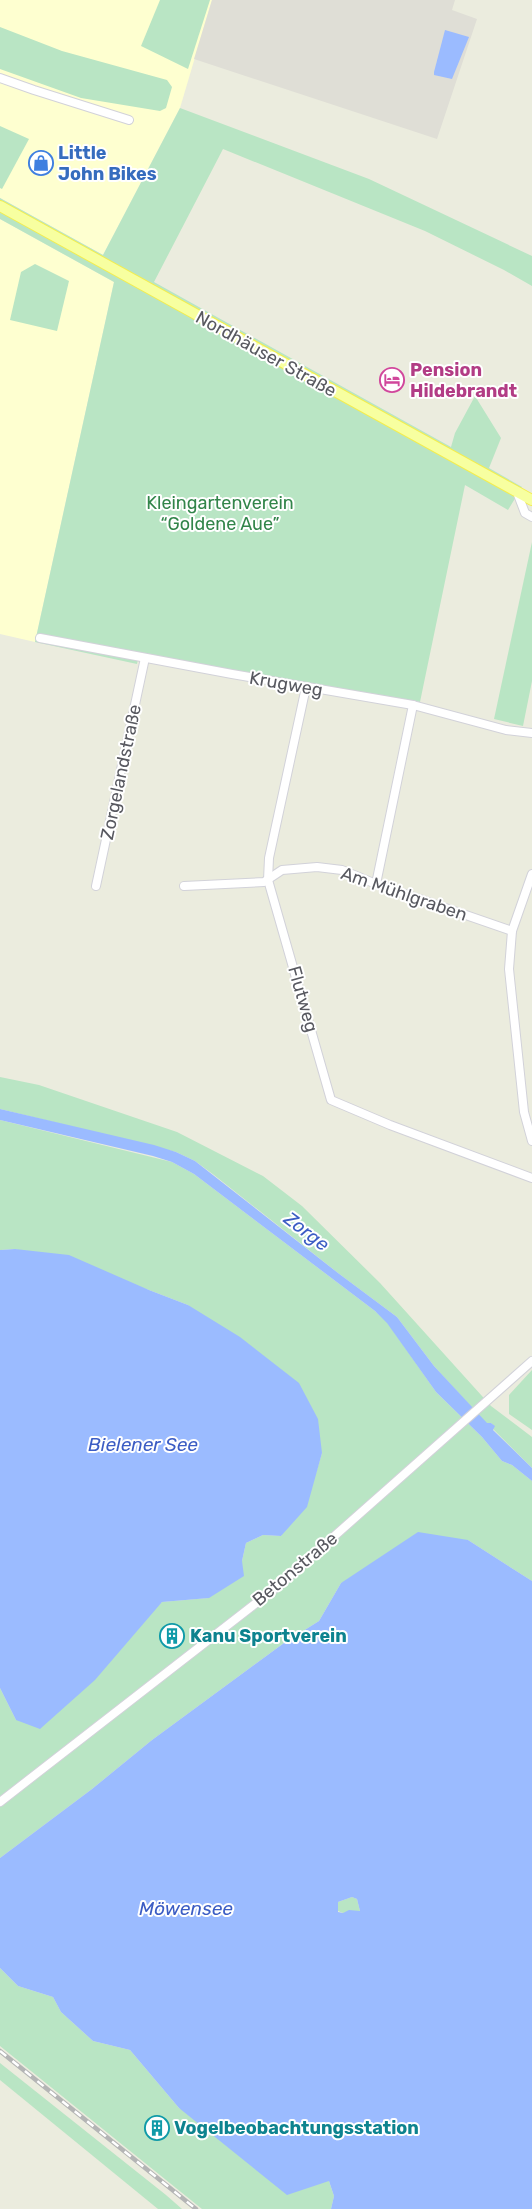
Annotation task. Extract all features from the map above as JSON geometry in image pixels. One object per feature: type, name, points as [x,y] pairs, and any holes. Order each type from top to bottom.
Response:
[{"type":"main road","name":"Nordhäuser Straße","points":[[0,206],[532,500]]},
{"type":"street","points":[[0,78],[129,120]]},
{"type":"street","points":[[517,492],[525,513],[532,517]]},
{"type":"street","name":"Krugweg","points":[[40,638],[413,705],[506,730],[532,733]]},
{"type":"street","name":"Zorgelandstraße","points":[[96,886],[145,658]]},
{"type":"street","name":"Flutweg","points":[[306,687],[269,858],[268,880],[331,1100],[390,1125],[532,1178]]},
{"type":"street","points":[[376,884],[413,705]]},
{"type":"street","name":"Am Mühlgraben","points":[[184,886],[256,883],[268,880],[282,870],[317,867],[342,870],[376,884],[512,931]]},
{"type":"street","points":[[532,874],[530,887],[512,931],[510,978],[524,1112],[532,1141]]},
{"type":"street","name":"Betonstraße","points":[[0,1802],[278,1586],[532,1361]]},
{"type":"shaded area","points":[[0,0],[212,0],[180,108],[103,255],[0,198]]},
{"type":"shaded area","points":[[212,0],[455,0],[452,10],[477,19],[437,139],[194,59]]},
{"type":"shaded area","points":[[0,219],[114,282],[35,642],[0,634]]},
{"type":"green space","points":[[160,0],[210,0],[188,69],[141,46]]},
{"type":"green space","points":[[0,27],[62,51],[167,80],[172,87],[166,108],[160,111],[81,98],[0,69]]},
{"type":"green space","name":"Kleingartenverein “Goldene Aue”","points":[[180,108],[369,179],[532,256],[532,286],[425,231],[223,149],[154,282],[451,447],[455,433],[475,396],[501,438],[489,468],[522,487],[508,510],[465,485],[420,702],[139,654],[137,664],[35,642],[114,282],[0,219],[0,198],[103,255]]},
{"type":"green space","points":[[0,126],[29,139],[2,189],[0,188]]},
{"type":"green space","points":[[35,264],[69,281],[57,331],[10,320],[21,272]]},
{"type":"green space","points":[[532,542],[532,681],[523,726],[494,719]]},
{"type":"green space","points":[[0,1077],[39,1085],[177,1132],[263,1176],[302,1206],[380,1283],[491,1406],[532,1437],[532,1468],[493,1429],[494,1426],[491,1423],[487,1424],[434,1366],[397,1317],[195,1161],[176,1152],[0,1109]]},
{"type":"green space","points":[[0,1120],[172,1162],[194,1174],[375,1311],[387,1322],[436,1392],[482,1437],[502,1461],[512,1465],[532,1481],[532,1581],[468,1540],[341,1583],[319,1621],[284,1643],[152,1740],[92,1789],[0,1858],[0,1688],[16,1720],[162,1602],[208,1598],[242,1561],[246,1543],[263,1535],[281,1536],[316,1473],[322,1453],[188,1305],[149,1290],[15,1249],[0,1250]]},
{"type":"green space","points":[[532,1370],[532,1430],[509,1414],[509,1395]]},
{"type":"green space","points":[[352,1897],[357,1899],[360,1911],[343,1913],[338,1911],[338,1902]]},
{"type":"green space","points":[[0,1968],[18,1986],[53,1997],[61,2012],[93,2041],[130,2050],[179,2108],[329,2181],[334,2196],[331,2209],[202,2209],[0,2046]]},
{"type":"green space","points":[[0,2063],[182,2209],[158,2209],[0,2080]]},
{"type":"water","points":[[445,30],[469,37],[452,79],[434,75]]},
{"type":"water","points":[[0,1109],[154,1145],[195,1161],[397,1317],[434,1366],[487,1423],[495,1426],[493,1430],[532,1468],[532,1481],[512,1465],[502,1461],[482,1437],[436,1392],[387,1323],[375,1311],[194,1174],[172,1162],[153,1156],[0,1120]]},
{"type":"water","name":"Bielener See","points":[[15,1249],[69,1255],[188,1305],[240,1337],[299,1383],[318,1419],[322,1453],[307,1507],[281,1536],[263,1535],[246,1543],[242,1561],[244,1576],[209,1598],[162,1602],[95,1680],[40,1729],[16,1720],[0,1688],[0,1250]]},
{"type":"water","name":"Möwensee","points":[[418,1532],[468,1540],[532,1581],[532,2209],[331,2209],[334,2196],[329,2181],[287,2195],[179,2108],[130,2050],[93,2041],[61,2012],[53,1997],[18,1986],[0,1968],[0,1858],[92,1789],[152,1740],[284,1643],[319,1621],[341,1583]],"holes":[[[352,1897],[357,1899],[360,1911],[338,1912],[338,1902]]]},
{"type":"railway","points":[[0,2051],[196,2209]]},
{"type":"place","name":"Little John Bikes","points":[[41,163]]},
{"type":"place","name":"Pension Hildebrandt","points":[[392,380]]},
{"type":"place","name":"Kanu Sportverein","points":[[172,1636]]},
{"type":"place","name":"Vogelbeobachtungsstation","points":[[157,2128]]},
{"type":"water label","name":"Zorge","points":[[307,1231]]}]
